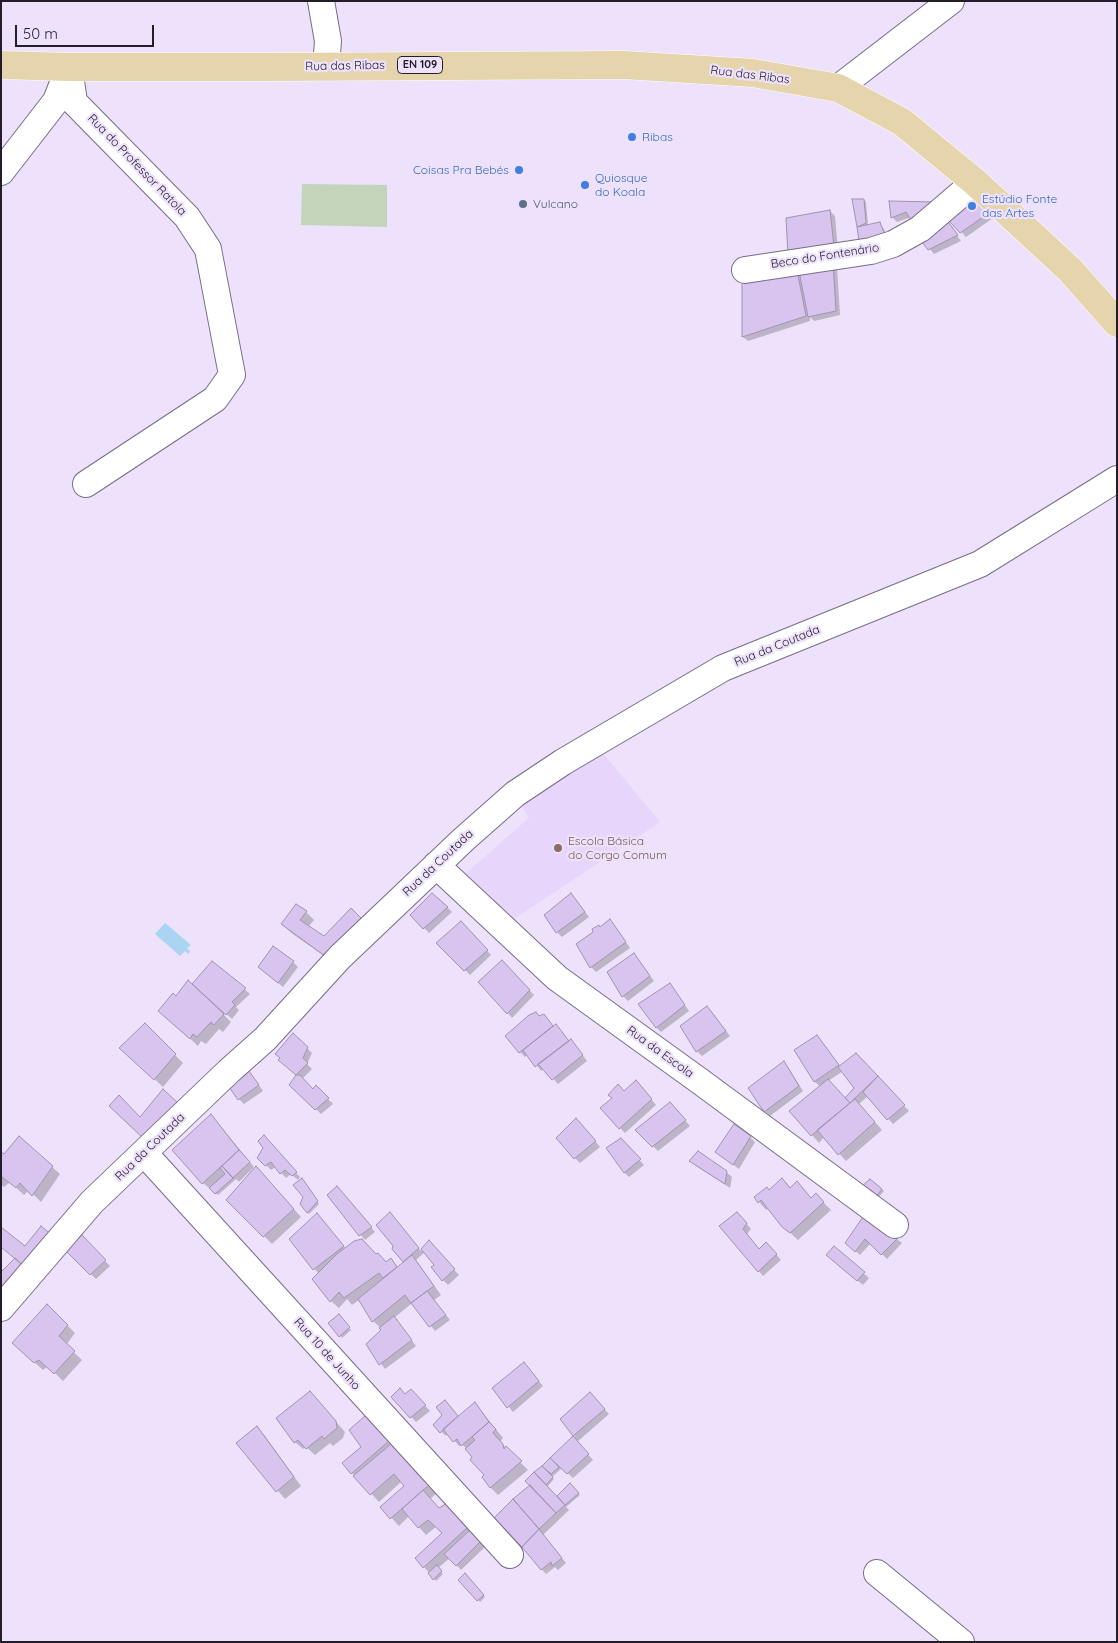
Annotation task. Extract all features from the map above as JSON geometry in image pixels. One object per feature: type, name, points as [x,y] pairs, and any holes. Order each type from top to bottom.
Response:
[{"type":"main road","name":"Rua das Ribas","points":[[1,65],[69,67],[624,65],[753,73],[838,88]]},
{"type":"main road","name":"EN 109","points":[[838,88],[902,122],[975,182],[1070,270],[1117,323]]},
{"type":"street","points":[[321,1],[328,41],[326,66]]},
{"type":"street","points":[[838,88],[951,1]]},
{"type":"street","points":[[1,172],[56,101],[69,67]]},
{"type":"street","name":"Rua do Professor Ratola","points":[[69,67],[74,102],[187,217],[208,249],[232,375],[216,399],[86,484]]},
{"type":"street","name":"Beco do Fontenário","points":[[745,270],[871,251],[893,244],[920,229],[975,182]]},
{"type":"street","name":"Rua da Coutada","points":[[1,1308],[92,1202],[265,1039],[340,957],[436,865],[515,794],[563,762],[723,668],[980,564],[1117,479]]},
{"type":"street","name":"Rua da Escola","points":[[436,865],[557,978],[709,1087],[895,1225]]},
{"type":"street","name":"Rua 10 de Junho","points":[[144,1153],[510,1555]]},
{"type":"street","points":[[876,1572],[961,1642]]},
{"type":"shaded area","name":"Escola Básica do Corgo Comum","points":[[602,752],[660,822],[514,919],[466,873],[529,818],[519,802]]},
{"type":"green space","points":[[302,184],[387,185],[387,227],[301,225]]},
{"type":"water","points":[[165,923],[191,945],[187,948],[190,951],[188,954],[185,951],[180,956],[155,934]]},
{"type":"building","points":[[969,193],[989,213],[960,233],[943,214]]},
{"type":"building","points":[[852,199],[864,199],[866,223],[857,227]]},
{"type":"building","points":[[889,201],[934,202],[915,227],[906,212],[891,218]]},
{"type":"building","points":[[830,210],[834,246],[803,248],[802,253],[788,255],[786,218]]},
{"type":"building","points":[[943,215],[958,235],[928,250],[916,234]]},
{"type":"building","points":[[880,222],[887,241],[860,248],[857,227]]},
{"type":"building","points":[[833,262],[836,311],[808,317],[798,266]]},
{"type":"building","points":[[796,265],[806,316],[742,337],[742,272]]},
{"type":"building","points":[[432,893],[448,907],[423,929],[410,915]]},
{"type":"building","points":[[571,893],[585,912],[556,933],[544,915]]},
{"type":"building","points":[[296,904],[307,911],[300,920],[324,936],[351,908],[364,921],[325,956],[281,924]]},
{"type":"building","points":[[610,919],[626,942],[590,968],[576,944],[593,932],[592,929],[599,925],[600,927]]},
{"type":"building","points":[[461,921],[488,950],[464,971],[436,943]]},
{"type":"building","points":[[273,946],[294,961],[278,983],[258,967]]},
{"type":"building","points":[[634,953],[650,976],[622,997],[607,972]]},
{"type":"building","points":[[502,960],[530,990],[507,1014],[478,982]]},
{"type":"building","points":[[212,961],[246,988],[232,1002],[235,1005],[226,1015],[192,984]]},
{"type":"building","points":[[188,980],[224,1014],[214,1025],[211,1022],[197,1037],[193,1034],[190,1039],[158,1011],[173,993],[176,996]]},
{"type":"building","points":[[670,983],[685,1005],[656,1028],[638,1004]]},
{"type":"building","points":[[707,1006],[726,1031],[696,1052],[680,1026]]},
{"type":"building","points":[[536,1012],[539,1016],[544,1014],[553,1026],[519,1053],[505,1036],[529,1015]]},
{"type":"building","points":[[145,1023],[176,1054],[154,1080],[119,1048]]},
{"type":"building","points":[[556,1024],[569,1041],[535,1067],[523,1050]]},
{"type":"building","points":[[293,1033],[308,1047],[303,1058],[308,1063],[296,1075],[278,1060],[280,1058],[275,1054]]},
{"type":"building","points":[[817,1035],[839,1065],[814,1082],[794,1050]]},
{"type":"building","points":[[571,1039],[583,1055],[552,1080],[538,1064]]},
{"type":"building","points":[[856,1053],[878,1076],[850,1103],[845,1098],[854,1088],[838,1067]]},
{"type":"building","points":[[784,1061],[799,1086],[764,1112],[748,1088]]},
{"type":"building","points":[[249,1071],[259,1085],[238,1100],[229,1087]]},
{"type":"building","points":[[296,1075],[300,1075],[313,1089],[316,1085],[329,1098],[315,1110],[289,1085]]},
{"type":"building","points":[[878,1076],[905,1105],[887,1120],[863,1092]]},
{"type":"building","points":[[828,1079],[850,1103],[811,1136],[789,1111]]},
{"type":"building","points":[[636,1080],[652,1099],[619,1129],[600,1108],[612,1098],[608,1095],[618,1084],[624,1091]]},
{"type":"building","points":[[163,1089],[180,1105],[143,1138],[109,1106],[119,1095],[140,1117]]},
{"type":"building","points":[[855,1099],[875,1122],[838,1155],[817,1130]]},
{"type":"building","points":[[670,1102],[686,1120],[652,1147],[635,1130]]},
{"type":"building","points":[[211,1114],[239,1150],[202,1184],[172,1150]]},
{"type":"building","points":[[576,1118],[596,1141],[574,1159],[556,1138]]},
{"type":"building","points":[[734,1124],[751,1136],[733,1165],[715,1152]]},
{"type":"building","points":[[264,1135],[297,1172],[292,1176],[285,1170],[280,1174],[271,1162],[265,1166],[257,1158],[263,1148],[258,1141]]},
{"type":"building","points":[[19,1136],[53,1166],[32,1196],[20,1183],[16,1188],[1,1176],[1,1152],[4,1154]]},
{"type":"building","points":[[621,1138],[641,1159],[624,1173],[606,1148]]},
{"type":"building","points":[[239,1150],[250,1162],[233,1178],[222,1166]]},
{"type":"building","points":[[698,1151],[727,1171],[725,1184],[689,1161]]},
{"type":"building","points":[[222,1166],[233,1178],[215,1194],[209,1188],[225,1174],[220,1168]]},
{"type":"building","points":[[256,1166],[294,1209],[263,1237],[226,1200]]},
{"type":"building","points":[[302,1178],[318,1201],[307,1213],[300,1204],[303,1197],[293,1185]]},
{"type":"building","points":[[782,1178],[790,1188],[797,1181],[811,1198],[816,1193],[824,1202],[790,1233],[782,1227],[761,1200],[758,1203],[754,1197],[767,1187],[769,1190]]},
{"type":"building","points":[[870,1179],[882,1189],[874,1199],[860,1188]]},
{"type":"building","points":[[337,1186],[372,1227],[359,1236],[327,1195]]},
{"type":"building","points":[[390,1212],[419,1248],[403,1262],[376,1225]]},
{"type":"building","points":[[737,1212],[747,1223],[743,1229],[759,1249],[766,1242],[777,1254],[758,1272],[719,1226]]},
{"type":"building","points":[[317,1213],[344,1246],[313,1270],[289,1239]]},
{"type":"building","points":[[865,1214],[898,1238],[881,1255],[865,1239],[855,1252],[845,1243]]},
{"type":"building","points":[[41,1226],[53,1236],[26,1268],[1,1247],[1,1227],[25,1246]]},
{"type":"building","points":[[82,1235],[106,1260],[90,1275],[66,1251]]},
{"type":"building","points":[[362,1239],[386,1262],[391,1258],[397,1267],[383,1278],[379,1273],[344,1298],[339,1292],[330,1302],[312,1279],[337,1254],[354,1241]]},
{"type":"building","points":[[429,1240],[455,1269],[442,1281],[431,1267],[434,1265],[421,1249]]},
{"type":"building","points":[[834,1246],[865,1272],[857,1281],[826,1255]]},
{"type":"building","points":[[412,1255],[434,1286],[411,1303],[405,1295],[372,1322],[358,1299]]},
{"type":"building","points":[[15,1258],[26,1268],[1,1295],[1,1272]]},
{"type":"building","points":[[427,1291],[446,1315],[429,1327],[411,1303]]},
{"type":"building","points":[[47,1304],[68,1325],[59,1336],[75,1351],[54,1374],[39,1360],[34,1363],[12,1343]]},
{"type":"building","points":[[339,1314],[350,1327],[339,1337],[328,1323]]},
{"type":"building","points":[[394,1316],[412,1340],[379,1365],[366,1344],[381,1330],[379,1328]]},
{"type":"building","points":[[524,1362],[539,1381],[507,1408],[492,1388]]},
{"type":"building","points":[[400,1388],[405,1394],[411,1389],[426,1405],[410,1418],[391,1397]]},
{"type":"building","points":[[310,1391],[336,1421],[337,1428],[324,1439],[322,1436],[306,1449],[298,1440],[294,1443],[276,1418]]},
{"type":"building","points":[[590,1392],[605,1409],[573,1436],[560,1419]]},
{"type":"building","points":[[445,1400],[458,1416],[440,1433],[433,1425],[442,1415],[436,1407]]},
{"type":"building","points":[[475,1402],[489,1422],[461,1446],[457,1439],[453,1442],[443,1429]]},
{"type":"building","points":[[366,1415],[389,1441],[351,1474],[342,1463],[361,1447],[349,1430]]},
{"type":"building","points":[[489,1422],[496,1429],[493,1433],[503,1444],[504,1449],[506,1446],[522,1461],[490,1488],[482,1477],[484,1475],[470,1460],[472,1457],[465,1449],[475,1440],[472,1437]]},
{"type":"building","points":[[257,1426],[294,1477],[276,1492],[236,1443]]},
{"type":"building","points":[[573,1436],[589,1454],[567,1474],[550,1458]]},
{"type":"building","points":[[391,1444],[429,1485],[390,1519],[380,1507],[404,1486],[394,1474],[370,1495],[353,1476]]},
{"type":"building","points":[[550,1458],[559,1467],[551,1474],[542,1466]]},
{"type":"building","points":[[542,1466],[553,1477],[546,1485],[534,1472]]},
{"type":"building","points":[[534,1472],[565,1505],[556,1513],[525,1481]]},
{"type":"building","points":[[570,1483],[579,1493],[565,1505],[557,1496]]},
{"type":"building","points":[[530,1485],[556,1513],[539,1529],[513,1499]]},
{"type":"building","points":[[423,1490],[439,1508],[447,1503],[468,1527],[423,1568],[415,1558],[442,1533],[428,1520],[418,1528],[402,1509]]},
{"type":"building","points":[[513,1499],[539,1529],[522,1547],[494,1518]]},
{"type":"building","points":[[539,1529],[562,1558],[552,1566],[551,1562],[541,1570],[522,1547]]},
{"type":"building","points":[[470,1530],[481,1541],[456,1566],[444,1554]]},
{"type":"building","points":[[437,1565],[442,1571],[433,1580],[428,1573]]},
{"type":"building","points":[[465,1573],[484,1595],[477,1601],[458,1580]]},
{"type":"place","name":"Ribas","points":[[632,137]]},
{"type":"place","name":"Coisas Pra Bebés","points":[[519,170]]},
{"type":"place","name":"Quiosque do Koala","points":[[585,185]]},
{"type":"place","name":"Vulcano","points":[[523,204]]},
{"type":"place","name":"Estúdio Fonte das Artes","points":[[972,206]]},
{"type":"place","name":"Escola Básica do Corgo Comum","points":[[558,848]]}]
